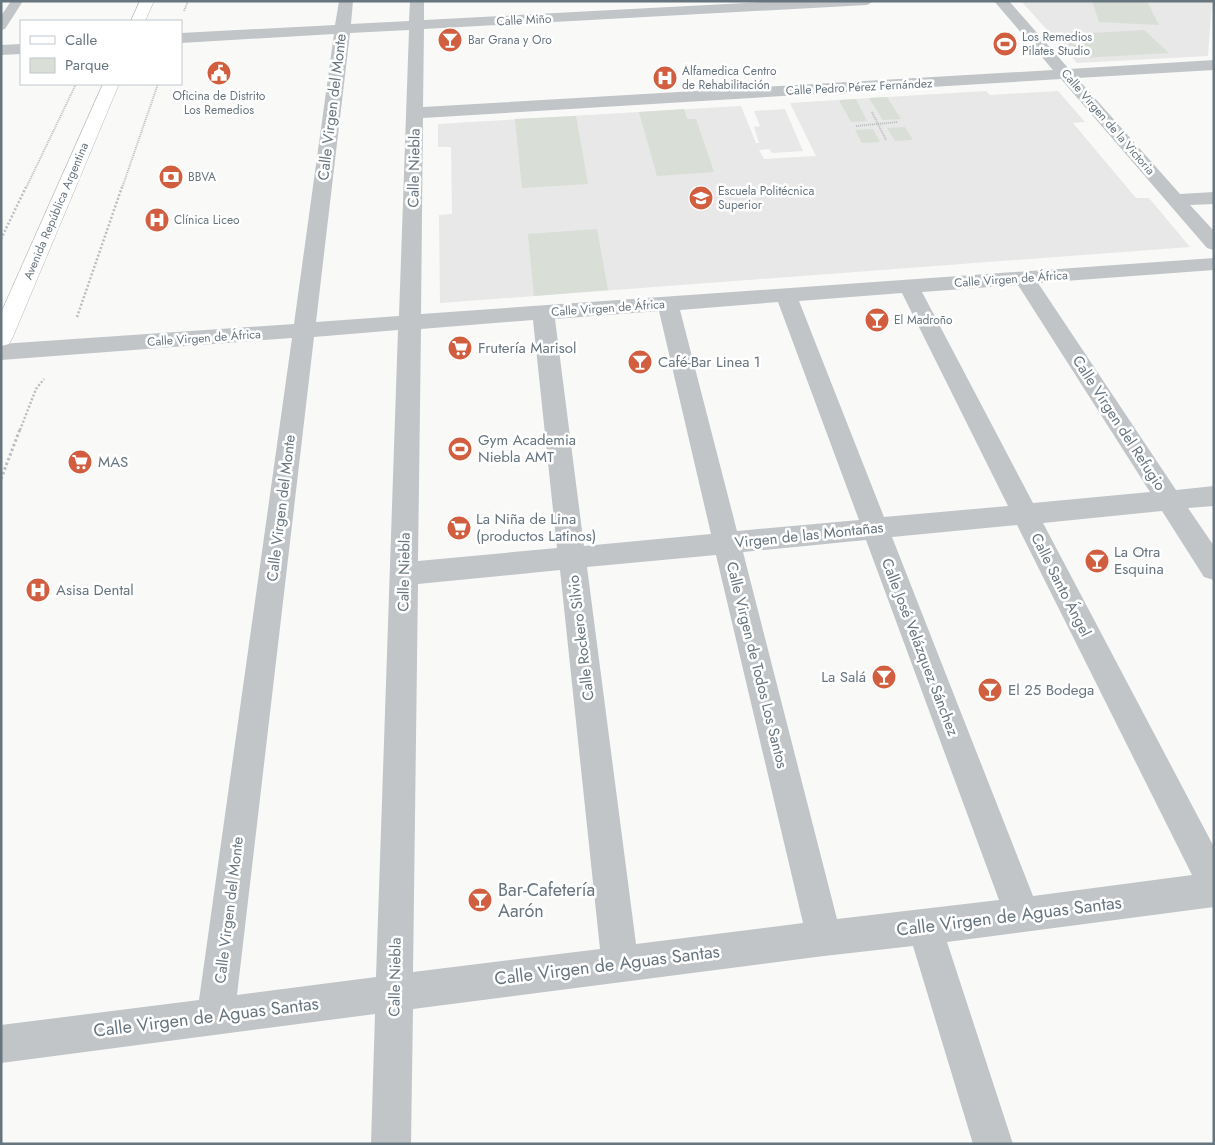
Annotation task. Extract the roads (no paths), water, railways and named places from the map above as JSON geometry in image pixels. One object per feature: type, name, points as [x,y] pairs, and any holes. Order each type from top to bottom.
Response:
[{"type":"main road","points":[[138,20],[147,1]]},
{"type":"main road","name":"Avenida República Argentina","points":[[1,339],[111,85]]},
{"type":"street","name":"Calle Virgen del Monte","points":[[216,1015],[346,1]]},
{"type":"street","name":"Calle Miño","points":[[182,38],[342,29],[417,13],[867,1]]},
{"type":"street","name":"Calle Virgen de la Victoria","points":[[1001,1],[1214,244]]},
{"type":"street","name":"Calle Niebla","points":[[391,1144],[417,13]]},
{"type":"street","points":[[1,50],[20,49]]},
{"type":"street","name":"Calle Pedro Pérez Fernández","points":[[415,113],[1214,64]]},
{"type":"street","points":[[1176,200],[1214,198]]},
{"type":"street","name":"Calle Virgen de África","points":[[1,352],[1214,264]]},
{"type":"street","name":"Calle Virgen del Refugio","points":[[1024,278],[1214,569]]},
{"type":"street","name":"Calle Santo Ángel","points":[[909,286],[1214,883]]},
{"type":"street","name":"Calle José Velázquez Sánchez","points":[[786,296],[1022,914]]},
{"type":"street","name":"Calle Virgen de Todos Los Santos","points":[[668,304],[824,938]]},
{"type":"street","name":"Calle Rockero Silvio","points":[[543,313],[620,964]]},
{"type":"street","name":"Virgen de las Montañas","points":[[404,574],[1214,496]]},
{"type":"street","name":"Calle Virgen de Aguas Santas","points":[[1,1044],[824,938],[925,929],[1022,914],[1214,890]]},
{"type":"street","points":[[925,929],[993,1144]]},
{"type":"lane","points":[[1,26],[17,1]]},
{"type":"place","name":"Bar Grana y Oro","points":[[450,40]]},
{"type":"place","name":"Los Remedios Pilates Studio","points":[[1005,44]]},
{"type":"place","name":"Oficina de Distrito Los Remedios","points":[[219,73]]},
{"type":"place","name":"Alfamedica Centro de Rehabilitación","points":[[665,78]]},
{"type":"place","name":"BBVA","points":[[171,177]]},
{"type":"place","name":"Escuela Politécnica Superior","points":[[701,198]]},
{"type":"place","name":"Clínica Liceo","points":[[157,220]]},
{"type":"place","name":"El Madroño","points":[[877,320]]},
{"type":"place","name":"Frutería Marisol","points":[[460,348]]},
{"type":"place","name":"Café-Bar Linea 1","points":[[640,362]]},
{"type":"place","name":"Gym Academia Niebla AMT","points":[[460,449]]},
{"type":"place","name":"MAS","points":[[80,462]]},
{"type":"place","name":"La Niña de Lina (productos Latinos)","points":[[459,528]]},
{"type":"place","name":"La Otra Esquina","points":[[1097,561]]},
{"type":"place","name":"Asisa Dental","points":[[38,590]]},
{"type":"place","name":"La Salá","points":[[884,677]]},
{"type":"place","name":"El 25 Bodega","points":[[990,690]]},
{"type":"place","name":"Bar-Cafetería Aarón","points":[[480,900]]}]
